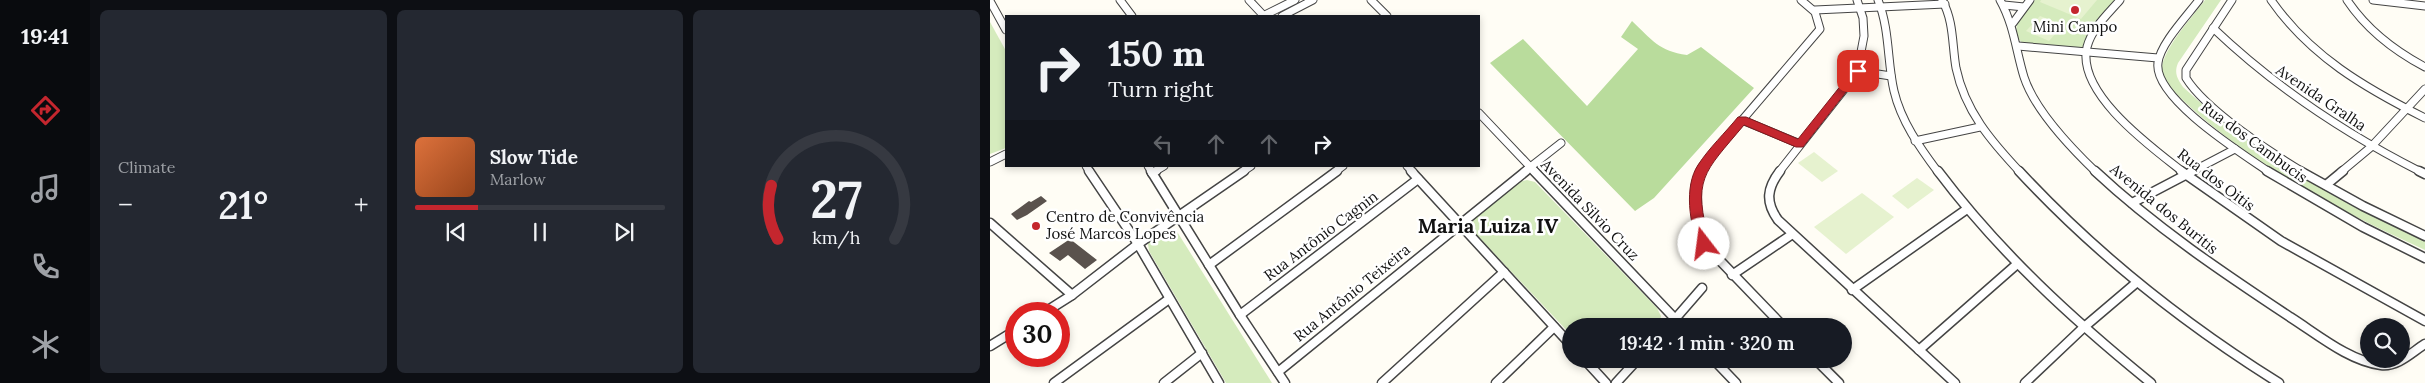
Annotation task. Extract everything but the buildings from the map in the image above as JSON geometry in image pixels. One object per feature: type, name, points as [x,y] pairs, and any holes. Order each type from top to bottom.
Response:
[{"type":"street","points":[[1120,0],[1131,15]]},
{"type":"street","points":[[1248,0],[1262,15]]},
{"type":"street","points":[[1265,15],[1295,0]]},
{"type":"street","points":[[1284,15],[1313,0]]},
{"type":"street","points":[[1371,0],[1386,15]]},
{"type":"street","points":[[1775,318],[1704,244],[1697,215],[1696,185],[1702,167],[1820,29],[1819,16],[1815,10],[1801,0]]},
{"type":"street","points":[[2013,24],[2030,0]]},
{"type":"street","points":[[2086,52],[2094,31],[2120,0]]},
{"type":"street","points":[[2018,46],[2158,58],[2199,0]]},
{"type":"street","points":[[2232,0],[2186,70],[2186,78],[2196,91],[2232,123],[2326,185],[2380,215],[2425,236]]},
{"type":"street","points":[[2271,0],[2278,12],[2300,36],[2330,63],[2405,109],[2425,118]]},
{"type":"street","points":[[2347,0],[2366,26],[2379,38],[2425,67]]},
{"type":"street","points":[[2373,0],[2425,3]]},
{"type":"street","points":[[990,1],[1005,28]]},
{"type":"street","points":[[1815,10],[1858,4],[1943,2],[1962,93],[1980,127],[2047,203],[2136,283],[2224,350],[2279,383]]},
{"type":"street","points":[[2002,2],[2024,8]]},
{"type":"street","name":"Avenida dos Buritis","points":[[2002,2],[2013,24],[2026,86],[2044,114],[2090,166],[2132,204],[2207,261],[2310,330],[2372,363],[2389,365],[2425,344]]},
{"type":"street","points":[[1880,3],[1888,30],[1892,76],[1897,102],[1915,141],[1967,209],[2016,265],[2083,328],[2151,383]]},
{"type":"street","points":[[1858,4],[1865,22],[1863,51],[1858,71],[1800,144],[1768,190],[1767,201],[1772,214],[1791,235],[1955,383]]},
{"type":"street","name":"Avenida Gralha","points":[[2213,28],[2241,56],[2295,100],[2371,147],[2425,174]]},
{"type":"street","name":"Rua dos Oitis","points":[[2086,52],[2089,73],[2104,100],[2132,129],[2185,176],[2249,222],[2293,250],[2425,321]]},
{"type":"street","name":"Rua dos Cambucis","points":[[2158,58],[2158,76],[2175,99],[2235,149],[2333,212],[2425,258]]},
{"type":"street","points":[[1858,71],[1892,76]]},
{"type":"street","points":[[2326,185],[2371,147],[2425,89]]},
{"type":"street","name":"Avenida Silvio Cruz","points":[[1480,114],[1669,318]]},
{"type":"street","points":[[1742,120],[1800,144]]},
{"type":"street","points":[[1915,141],[1980,127]]},
{"type":"street","name":"Rua Antônio Teixeira","points":[[1278,372],[1459,223],[1561,143]]},
{"type":"street","points":[[2132,204],[2235,149]]},
{"type":"street","points":[[990,162],[1005,154]]},
{"type":"street","points":[[1087,167],[1138,244],[1219,383]]},
{"type":"street","points":[[1061,302],[1138,244],[1250,167]]},
{"type":"street","points":[[1209,265],[1342,167]]},
{"type":"street","points":[[1408,167],[1562,335]]},
{"type":"street","points":[[1150,170],[1240,315],[1285,383]]},
{"type":"street","name":"Rua Antônio Cagnin","points":[[1240,315],[1418,179]]},
{"type":"street","points":[[1852,290],[1967,209]]},
{"type":"street","points":[[990,222],[1072,295]]},
{"type":"street","points":[[1732,275],[1791,235]]},
{"type":"street","points":[[1919,350],[2016,265]]},
{"type":"street","points":[[1382,383],[1504,272]]},
{"type":"street","points":[[2025,383],[2083,328],[2136,283]]},
{"type":"street","points":[[1680,318],[1702,288]]},
{"type":"street","points":[[1054,383],[1169,298]]},
{"type":"street","points":[[1496,383],[1554,327]]},
{"type":"street","points":[[990,346],[1005,337]]},
{"type":"street","points":[[1164,383],[1202,353]]},
{"type":"street","points":[[1592,368],[1606,383]]},
{"type":"street","points":[[1616,383],[1630,368]]},
{"type":"street","points":[[1722,368],[1736,383]]},
{"type":"street","points":[[1824,368],[1839,383]]},
{"type":"green space","points":[[2035,0],[2116,0],[2088,34],[2084,46],[2079,49],[2026,45],[2020,40],[2016,28],[2018,22]]},
{"type":"green space","name":"Mini Campo","points":[[2041,0],[2097,0],[2081,19],[2040,2]]},
{"type":"green space","points":[[2205,0],[2221,0],[2178,63],[2177,75],[2183,87],[2210,111],[2268,154],[2329,192],[2392,226],[2425,241],[2425,250],[2332,204],[2272,169],[2215,128],[2173,90],[2163,75],[2163,62],[2172,44]]},
{"type":"green space","points":[[2040,16],[2063,25],[2049,41],[2026,31]]},
{"type":"green space","points":[[1632,21],[1656,44],[1669,51],[1687,55],[1701,47],[1754,88],[1654,198],[1635,211],[1490,63],[1523,39],[1587,106],[1638,49],[1621,37]]},
{"type":"green space","points":[[990,22],[1005,49],[1005,148],[990,154]]},
{"type":"green space","points":[[1814,152],[1838,171],[1822,182],[1798,163]]},
{"type":"green space","points":[[1917,178],[1934,190],[1908,209],[1892,196]]},
{"type":"green space","points":[[1527,180],[1535,182],[1657,308],[1661,318],[1562,318],[1562,325],[1473,231],[1471,224],[1473,218],[1518,182]]},
{"type":"green space","points":[[1862,193],[1894,217],[1846,254],[1814,227]]},
{"type":"green space","points":[[1176,230],[1272,383],[1226,383],[1149,251],[1148,244],[1153,238],[1162,232]]},
{"type":"place","name":"Mini Campo","points":[[2075,10]]},
{"type":"place","name":"Centro de Convivência José Marcos Lopes","points":[[1036,226]]},
{"type":"district","name":"Maria Luiza IV","points":[[1488,226]]},
{"type":"route","points":[[1704,244],[1697,215],[1696,185],[1702,167],[1742,120],[1800,144],[1858,71]]}]
